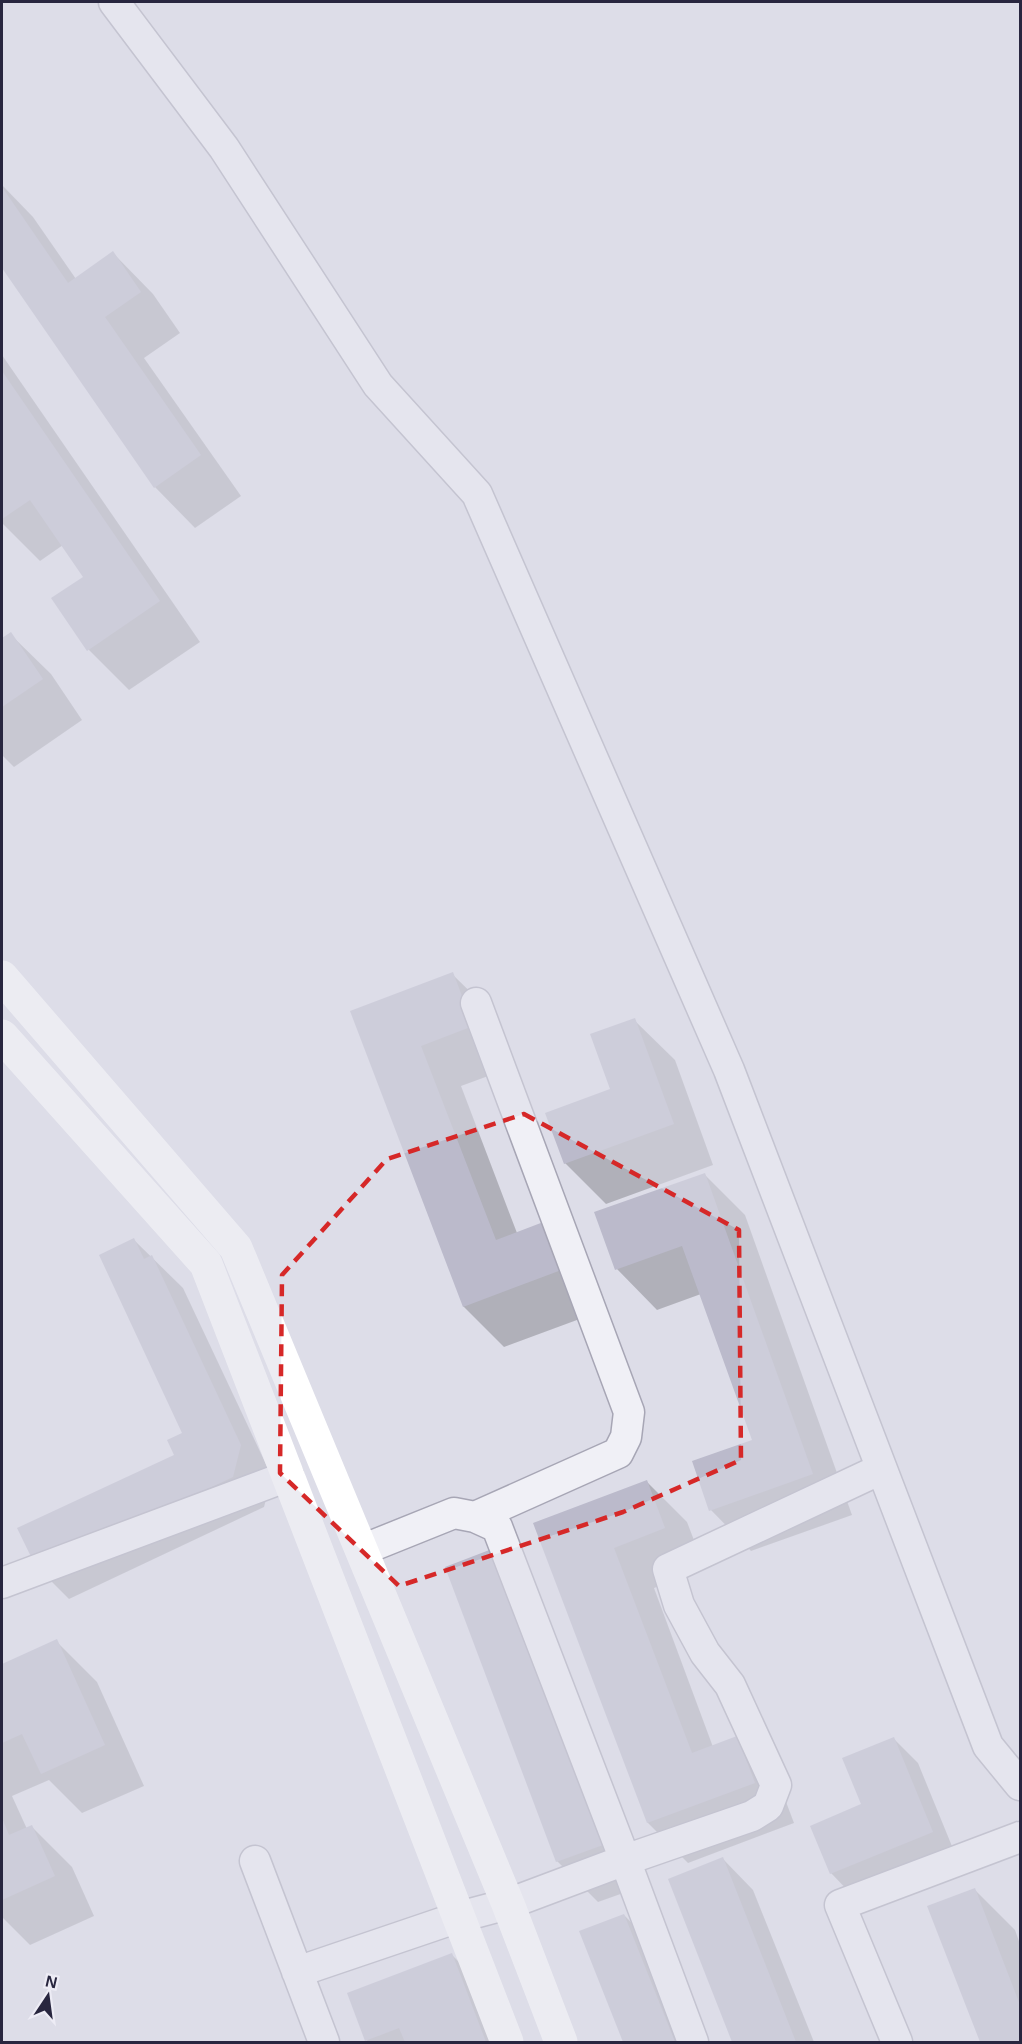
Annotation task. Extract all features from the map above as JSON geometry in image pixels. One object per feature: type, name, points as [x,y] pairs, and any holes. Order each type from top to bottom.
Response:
[{"type":"main road","points":[[2,977],[236,1248],[508,1904],[561,2043]]},
{"type":"main road","points":[[2,1036],[206,1264],[507,2043]]},
{"type":"street","points":[[114,2],[224,148],[378,385],[477,494],[729,1070],[988,1746],[1020,1785]]},
{"type":"street","points":[[475,1517],[618,1453],[626,1437],[629,1412],[476,1003]]},
{"type":"street","points":[[297,1972],[459,1917],[508,1904],[752,1816],[768,1806],[776,1785],[730,1685],[705,1653],[679,1605],[668,1569],[882,1470]]},
{"type":"street","points":[[2,1583],[288,1476]]},
{"type":"street","points":[[362,1550],[454,1513],[475,1517],[497,1527],[693,2043]]},
{"type":"street","points":[[897,2043],[840,1905],[1020,1837]]},
{"type":"street","points":[[255,1861],[324,2043]]},
{"type":"highlighted area","points":[[524,1114],[739,1230],[741,1460],[623,1512],[399,1586],[280,1473],[282,1275],[387,1159]]},
{"type":"building","points":[[2,187],[68,283],[113,251],[141,292],[105,317],[201,455],[154,488],[2,268]]},
{"type":"building","points":[[2,371],[160,601],[87,651],[51,598],[83,577],[30,500],[2,519]]},
{"type":"building","points":[[11,632],[43,679],[2,707],[2,638]]},
{"type":"building","points":[[453,972],[473,1026],[421,1046],[496,1240],[546,1221],[564,1269],[463,1307],[350,1011]]},
{"type":"building","points":[[635,1018],[674,1124],[564,1164],[545,1113],[610,1089],[590,1034]]},
{"type":"building","points":[[705,1173],[813,1474],[709,1511],[692,1461],[752,1440],[682,1246],[615,1270],[594,1212]]},
{"type":"building","points":[[134,1238],[144,1259],[152,1255],[241,1445],[233,1477],[37,1569],[17,1528],[174,1455],[167,1440],[182,1433],[99,1255]]},
{"type":"building","points":[[647,1480],[665,1528],[614,1548],[692,1753],[737,1736],[755,1783],[647,1823],[533,1523]]},
{"type":"building","points":[[492,1549],[603,1845],[556,1862],[445,1567]]},
{"type":"building","points":[[57,1639],[105,1745],[41,1774],[22,1734],[2,1743],[2,1664]]},
{"type":"building","points":[[894,1737],[933,1832],[830,1874],[810,1826],[861,1804],[842,1758]]},
{"type":"building","points":[[2,1818],[9,1835],[32,1825],[55,1876],[2,1900]]},
{"type":"building","points":[[723,1857],[796,2042],[732,2042],[668,1879]]},
{"type":"building","points":[[975,1888],[1020,2005],[1020,2042],[980,2042],[927,1906]]},
{"type":"building","points":[[624,1914],[675,2042],[623,2042],[579,1931]]},
{"type":"building","points":[[452,1953],[486,2042],[405,2042],[399,2028],[365,2041],[347,1993]]}]
